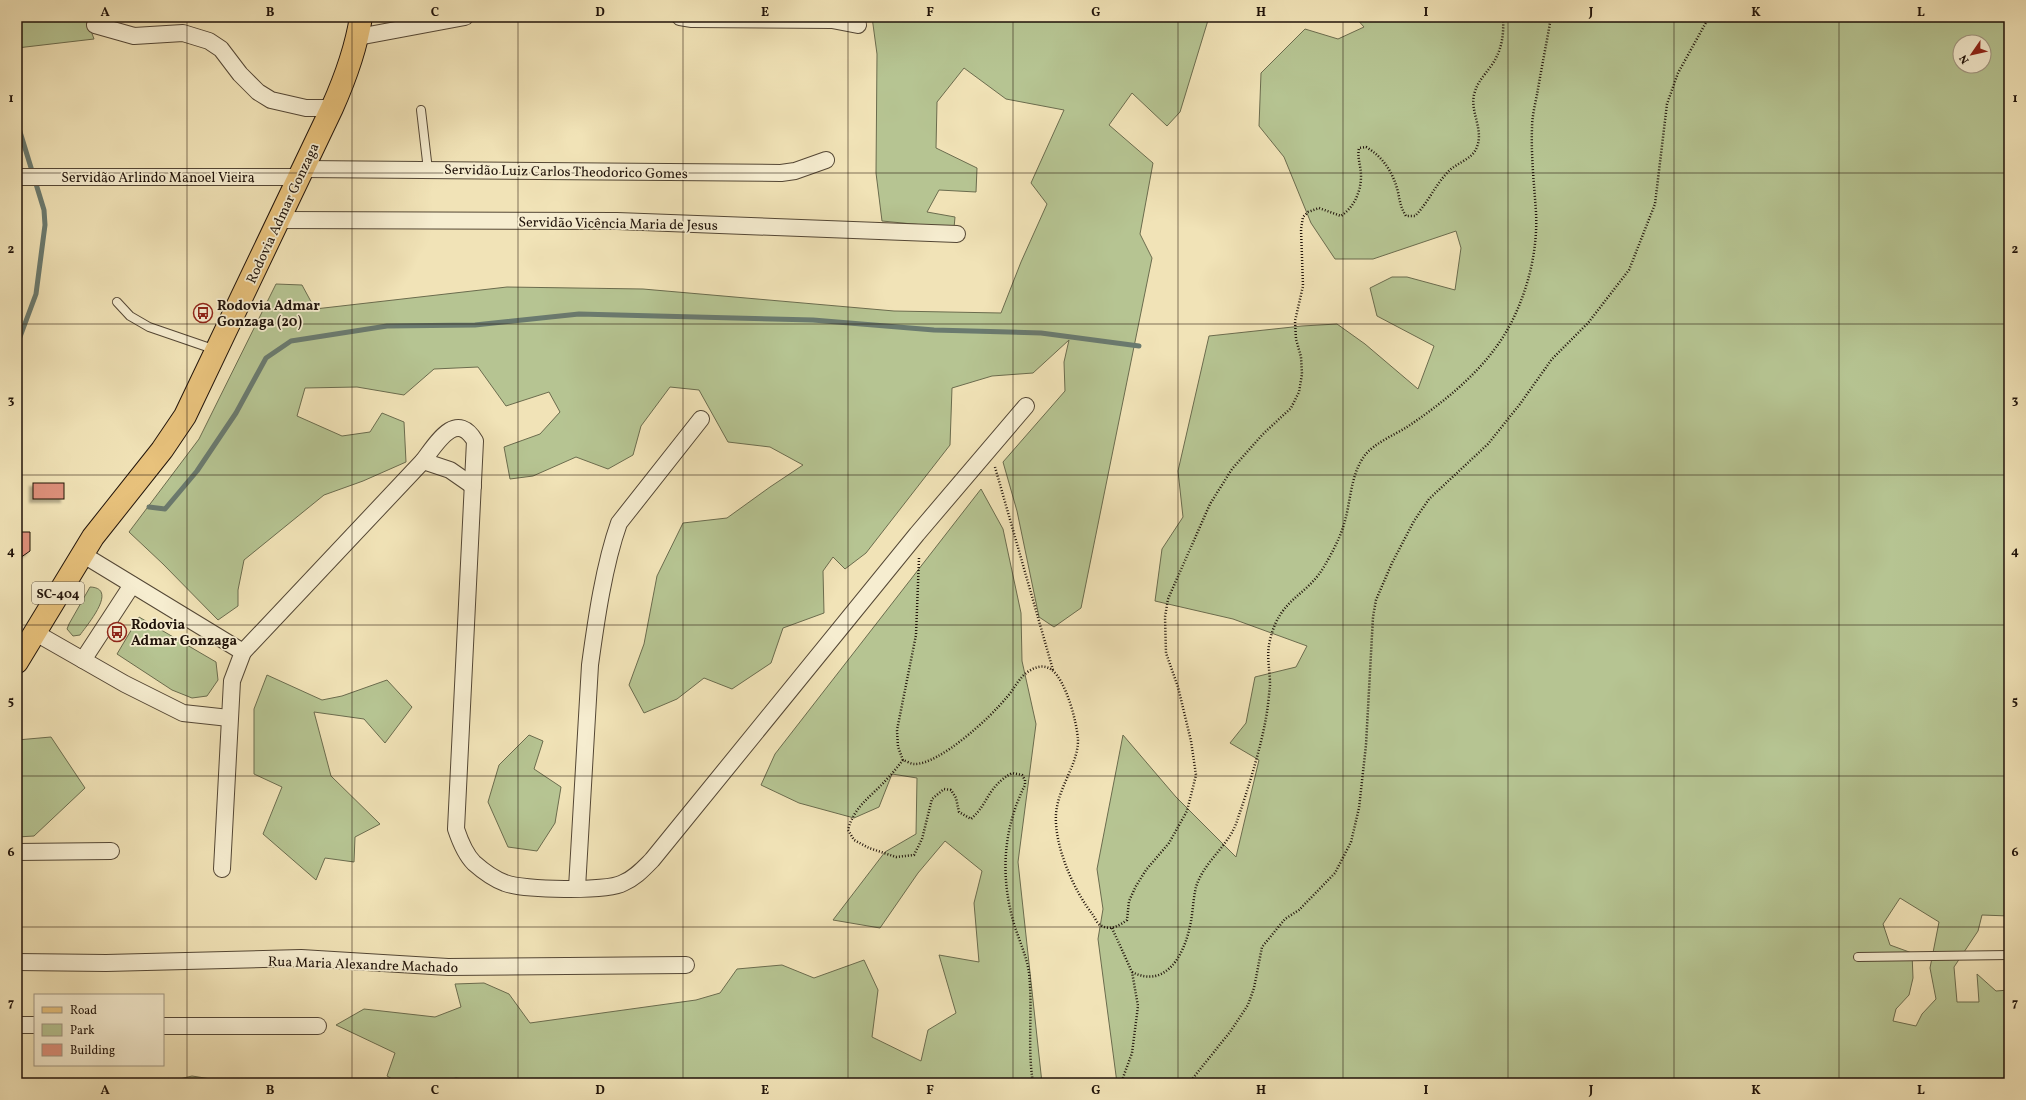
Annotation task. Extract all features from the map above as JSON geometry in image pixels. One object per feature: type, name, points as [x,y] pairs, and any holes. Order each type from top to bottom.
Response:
[{"type":"main road","name":"Rodovia Admar Gonzaga","points":[[17,662],[82,554],[175,432],[198,390],[332,108],[351,59],[359,27]]},
{"type":"street","points":[[359,27],[465,17]]},
{"type":"street","points":[[680,17],[692,19],[832,20],[858,25]]},
{"type":"street","points":[[95,25],[134,36],[183,33],[209,41],[221,50],[240,74],[258,92],[271,100],[306,108],[332,108]]},
{"type":"street","name":"Servidão Luiz Carlos Theodorico Gomes","points":[[301,173],[428,170],[782,173],[795,171],[826,160]]},
{"type":"street","name":"Servidão Arlindo Manoel Vieira","points":[[18,177],[301,173]]},
{"type":"street","name":"Servidão Vicência Maria de Jesus","points":[[279,220],[617,221],[957,234]]},
{"type":"street","points":[[222,869],[232,681],[243,652],[423,461],[443,435],[450,430],[462,428],[469,431],[475,441],[456,829],[463,848],[473,862],[485,872],[505,884],[523,888],[609,888],[622,884],[637,874],[652,860],[917,534],[1026,406]]},
{"type":"street","points":[[577,888],[590,665],[595,630],[614,538],[619,523],[700,419]]},
{"type":"street","points":[[423,461],[450,470],[473,486]]},
{"type":"street","points":[[82,554],[243,652]]},
{"type":"street","points":[[84,660],[132,585]]},
{"type":"street","points":[[34,632],[125,684],[183,713],[229,718]]},
{"type":"street","points":[[17,852],[111,851]]},
{"type":"street","name":"Rua Maria Alexandre Machado","points":[[17,962],[106,963],[301,958],[448,967],[686,965]]},
{"type":"street","points":[[17,1025],[34,1025]]},
{"type":"street","points":[[164,1026],[318,1026]]},
{"type":"lane","points":[[421,110],[428,170]]},
{"type":"lane","points":[[117,302],[130,316],[149,327],[217,351]]},
{"type":"lane","points":[[1858,957],[2009,955]]},
{"type":"path","points":[[989,448],[1053,671],[1062,684],[1072,707],[1078,739],[1077,753],[1059,796],[1056,815],[1058,843],[1068,870],[1085,905],[1100,925],[1112,928],[1121,925],[1127,920],[1129,901],[1136,886],[1178,827],[1187,811],[1193,793],[1196,775],[1191,741],[1178,687],[1166,653],[1165,617],[1168,599],[1210,504],[1232,469],[1263,434],[1291,408],[1299,392],[1302,374],[1301,357],[1296,339],[1295,321],[1303,286],[1301,229],[1303,217],[1308,212],[1318,208],[1341,216],[1348,212],[1359,193],[1361,176],[1357,157],[1359,148],[1366,146],[1379,155],[1388,169],[1398,190],[1400,207],[1406,216],[1415,216],[1424,207],[1449,171],[1465,161],[1476,149],[1479,132],[1475,114],[1474,96],[1479,80],[1491,66],[1501,48],[1504,29],[1503,17]]},
{"type":"path","points":[[1132,972],[1142,977],[1156,978],[1168,971],[1181,954],[1190,928],[1197,886],[1210,860],[1232,835],[1256,757],[1266,720],[1270,683],[1267,661],[1273,626],[1281,611],[1317,577],[1326,564],[1344,524],[1352,484],[1358,468],[1366,454],[1408,426],[1447,396],[1488,360],[1516,313],[1533,263],[1536,214],[1532,167],[1532,124],[1551,17]]},
{"type":"path","points":[[1189,1083],[1230,1032],[1248,1005],[1254,988],[1262,947],[1285,919],[1299,910],[1335,873],[1351,842],[1359,808],[1366,745],[1373,617],[1376,600],[1392,563],[1414,521],[1428,499],[1488,444],[1520,404],[1552,359],[1588,324],[1629,270],[1655,204],[1667,104],[1678,73],[1709,17]]},
{"type":"path","points":[[917,534],[919,552],[918,616],[909,674],[897,730],[898,747],[903,760],[914,764],[929,761],[974,731],[1007,698],[1024,675],[1035,668],[1045,666],[1053,671]]},
{"type":"path","points":[[903,760],[887,780],[862,804],[852,818],[848,830],[854,840],[869,848],[896,857],[914,854],[922,839],[932,799],[944,789],[951,790],[956,798],[959,812],[970,818],[981,810],[989,793],[999,780],[1012,773],[1022,775],[1025,780],[1025,785],[1010,820],[1005,873],[1010,908],[1029,971],[1031,988],[1029,1051],[1033,1083]]},
{"type":"path","points":[[1112,928],[1132,972],[1138,1006],[1132,1053],[1121,1083]]},
{"type":"green space","points":[[17,17],[86,17],[94,39],[17,48]]},
{"type":"green space","points":[[872,17],[1209,17],[1180,112],[1167,126],[1132,93],[1109,125],[1153,163],[1140,234],[1152,258],[1081,608],[1054,627],[1039,617],[1017,511],[1003,462],[1065,391],[1064,362],[1069,340],[1033,373],[992,376],[952,388],[950,445],[866,553],[845,569],[833,557],[823,571],[824,613],[783,628],[771,663],[732,689],[704,678],[677,699],[644,713],[629,685],[644,644],[657,576],[683,523],[727,518],[803,465],[770,447],[728,442],[699,390],[670,387],[641,426],[633,455],[608,469],[576,457],[533,476],[510,479],[504,447],[540,434],[560,412],[549,392],[506,406],[478,367],[434,369],[404,395],[357,387],[305,388],[297,416],[342,436],[370,432],[382,413],[404,422],[406,462],[363,481],[324,495],[244,560],[238,590],[238,606],[218,620],[129,532],[199,439],[276,284],[302,285],[315,309],[507,287],[643,289],[894,311],[1001,313],[1021,262],[1047,204],[1031,183],[1064,110],[1006,99],[964,68],[937,102],[936,148],[977,168],[976,192],[939,190],[927,212],[955,217],[954,228],[882,221],[876,173],[877,54]]},
{"type":"green space","points":[[1355,17],[2009,17],[2009,916],[1982,915],[1978,931],[1954,967],[1957,1002],[1979,1002],[1977,974],[1996,991],[2009,990],[2009,1083],[1117,1083],[1098,939],[1103,909],[1097,869],[1123,735],[1176,797],[1236,857],[1259,760],[1230,743],[1246,723],[1255,677],[1296,667],[1307,646],[1233,619],[1155,601],[1162,549],[1183,517],[1178,471],[1209,336],[1302,326],[1337,324],[1365,344],[1418,389],[1434,346],[1377,316],[1370,288],[1392,277],[1407,277],[1455,290],[1461,248],[1456,231],[1373,259],[1335,259],[1311,223],[1284,157],[1259,126],[1261,73],[1305,29],[1338,39],[1364,27]],"holes":[[[1900,898],[1939,922],[1930,968],[1936,999],[1922,1014],[1916,1026],[1893,1021],[1896,1009],[1909,995],[1913,978],[1912,953],[1890,945],[1883,924]]]},
{"type":"green space","points":[[981,489],[1003,529],[1021,613],[1022,661],[1036,724],[1018,862],[1042,1083],[499,1083],[456,1078],[433,1083],[399,1083],[387,1076],[395,1053],[336,1025],[364,1009],[435,1017],[461,1007],[455,984],[484,983],[509,994],[530,1023],[696,1000],[720,993],[737,969],[782,965],[814,978],[864,960],[878,990],[872,1037],[921,1061],[928,1030],[956,1013],[939,955],[979,962],[974,903],[982,871],[945,841],[918,873],[880,928],[833,920],[885,852],[916,834],[917,778],[892,774],[879,807],[854,818],[799,803],[761,785],[775,754]]},
{"type":"green space","points":[[90,587],[98,589],[102,594],[101,600],[94,616],[80,635],[73,636],[67,629]]},
{"type":"green space","points":[[139,617],[216,662],[218,680],[207,696],[192,698],[172,690],[117,654]]},
{"type":"green space","points":[[267,675],[322,700],[342,696],[387,680],[412,707],[385,743],[364,719],[314,712],[331,776],[380,824],[355,837],[354,862],[325,858],[316,880],[263,834],[282,787],[254,774],[254,709]]},
{"type":"green space","points":[[529,735],[543,741],[534,769],[561,787],[555,823],[537,851],[508,847],[488,802],[499,765]]},
{"type":"green space","points":[[51,737],[85,788],[34,836],[17,837],[17,740]]},
{"type":"green space","points":[[192,1076],[236,1083],[163,1083]]},
{"type":"building","points":[[33,483],[64,483],[64,499],[33,499]]},
{"type":"building","points":[[17,532],[30,532],[30,551],[17,560]]},
{"type":"waterway","points":[[17,122],[44,210],[45,225],[36,294],[17,345]]},
{"type":"waterway","points":[[149,507],[165,509],[197,471],[236,413],[266,358],[291,341],[387,326],[475,325],[579,314],[813,320],[934,330],[1041,333],[1139,346]]},
{"type":"place","name":"Rodovia Admar Gonzaga (20)","points":[[203,313]]},
{"type":"place","name":"Rodovia Admar Gonzaga","points":[[117,632]]}]
